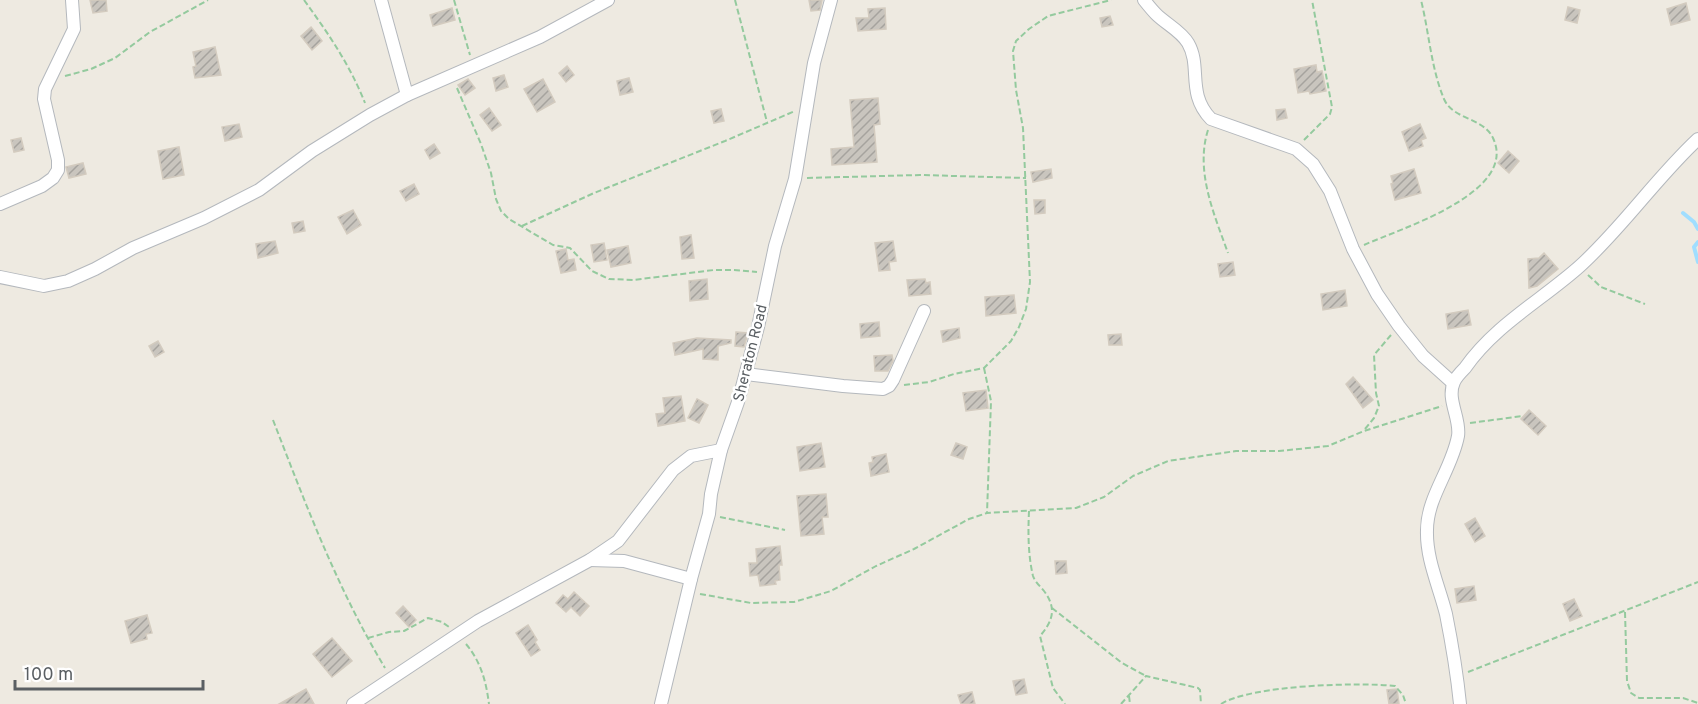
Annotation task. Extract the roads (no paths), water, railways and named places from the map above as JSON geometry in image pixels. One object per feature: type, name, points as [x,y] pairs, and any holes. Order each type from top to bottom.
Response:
[{"type":"street","points":[[0,204],[42,186],[53,178],[58,170],[58,160],[44,99],[48,80],[74,30],[72,0]]},
{"type":"street","points":[[381,0],[407,95]]},
{"type":"street","points":[[0,277],[44,286],[68,281],[95,269],[133,248],[204,218],[259,190],[312,151],[407,95],[540,38],[608,0]]},
{"type":"street","name":"Sheraton Road","points":[[661,704],[709,514],[721,450],[746,374],[783,217],[795,178],[806,106],[822,30],[831,0]]},
{"type":"street","points":[[1144,0],[1189,44],[1197,97],[1202,110],[1211,119],[1296,149],[1313,164],[1330,191],[1353,249],[1377,294],[1423,356],[1453,383]]},
{"type":"street","points":[[1460,704],[1446,613],[1428,548],[1426,532],[1427,515],[1453,454],[1458,436],[1453,383],[1485,342],[1580,266],[1698,139]]},
{"type":"street","points":[[746,374],[873,389],[889,386],[924,311]]},
{"type":"street","points":[[353,704],[478,621],[590,560],[618,541],[673,470],[691,456],[721,450]]},
{"type":"street","points":[[590,560],[624,561],[690,585]]},
{"type":"waterway","points":[[1683,213],[1694,222],[1698,229]]},
{"type":"waterway","points":[[1698,242],[1694,247],[1698,262]]}]
